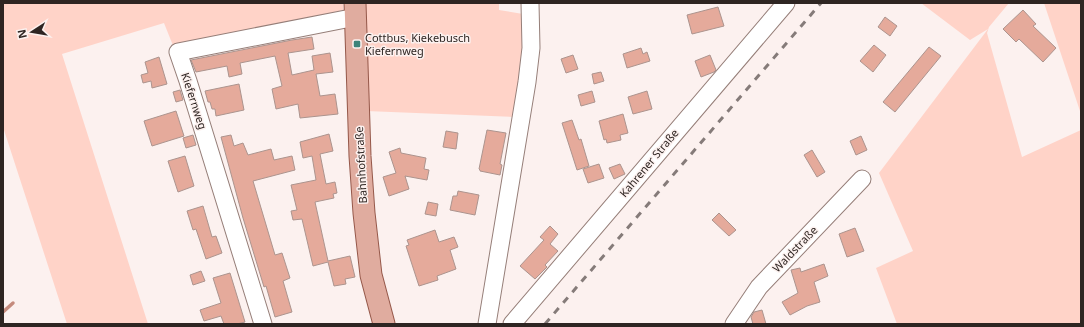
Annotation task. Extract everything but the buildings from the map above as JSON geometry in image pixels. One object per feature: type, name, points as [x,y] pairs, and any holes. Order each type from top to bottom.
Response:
[{"type":"main road","name":"Bahnhofstraße","points":[[356,10],[363,208],[371,275],[384,324]]},
{"type":"street","points":[[487,324],[527,82],[531,48],[530,3]]},
{"type":"street","name":"Kahrener Straße","points":[[512,324],[786,3]]},
{"type":"street","name":"Kiefernweg","points":[[263,324],[178,52],[356,10]]},
{"type":"street","name":"Waldstraße","points":[[734,324],[760,287],[862,179]]},
{"type":"shaded area","points":[[3,3],[343,3],[343,10],[174,48],[164,23],[62,54],[148,324],[67,324],[3,127]]},
{"type":"shaded area","points":[[363,3],[499,3],[499,10],[523,14],[522,56],[517,117],[366,111]]},
{"type":"shaded area","points":[[921,3],[1009,3],[989,27],[987,33],[1022,157],[1081,130],[1081,324],[897,324],[876,268],[913,251],[879,173],[988,29],[970,40]]},
{"type":"shaded area","points":[[1044,3],[1081,3],[1081,114]]},
{"type":"waterway","points":[[3,312],[13,303]]},
{"type":"railway","points":[[545,324],[821,3]]},
{"type":"place","name":"Cottbus, Kiekebusch Kiefernweg","points":[[357,44]]}]
